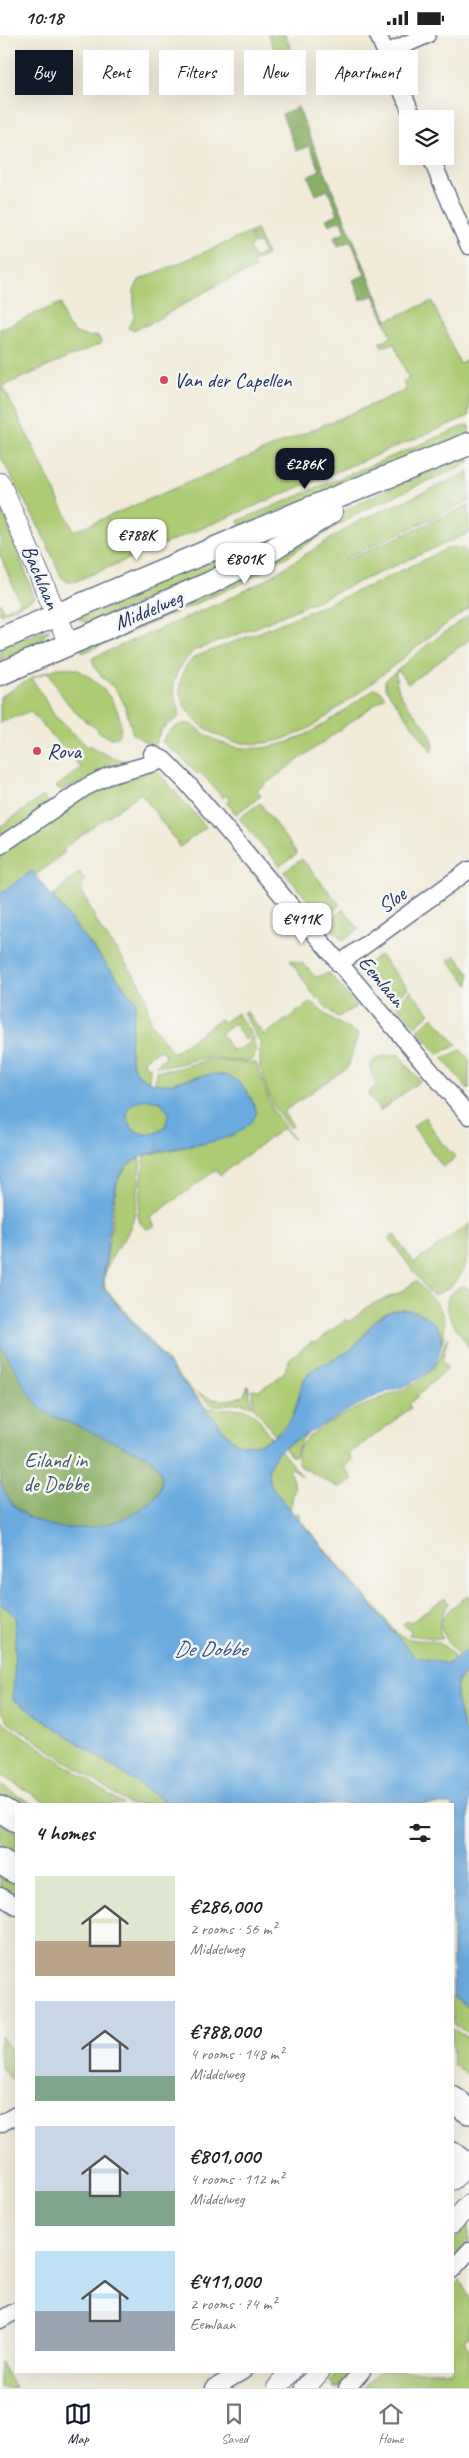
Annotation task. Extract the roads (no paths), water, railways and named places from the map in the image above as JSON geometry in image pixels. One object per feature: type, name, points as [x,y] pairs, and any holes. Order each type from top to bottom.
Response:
[{"type":"main road","name":"Middelweg","points":[[0,639],[303,511],[469,444]]},
{"type":"main road","name":"Middelweg","points":[[0,674],[210,583],[266,553],[309,525],[395,475]]},
{"type":"main road","points":[[0,1809],[15,1818]]},
{"type":"main road","points":[[0,1861],[15,1870]]},
{"type":"main road","points":[[454,2100],[469,2111]]},
{"type":"street","points":[[378,35],[385,50]]},
{"type":"street","points":[[393,50],[426,35]]},
{"type":"street","points":[[404,95],[410,110]]},
{"type":"street","points":[[434,165],[469,246]]},
{"type":"street","name":"Bachlaan","points":[[0,483],[69,644]]},
{"type":"street","name":"Eemlaan","points":[[0,846],[91,784],[158,757],[187,783],[469,1116]]},
{"type":"street","name":"Sloe","points":[[340,964],[469,870]]},
{"type":"street","points":[[0,1896],[15,1905]]},
{"type":"street","points":[[0,2124],[15,2116]]},
{"type":"street","points":[[454,2221],[469,2205]]},
{"type":"street","points":[[454,2267],[469,2251]]},
{"type":"street","points":[[0,2320],[15,2312]]},
{"type":"street","points":[[214,2388],[240,2373]]},
{"type":"street","points":[[277,2388],[289,2373]]},
{"type":"street","points":[[305,2388],[318,2373]]},
{"type":"street","points":[[347,2388],[360,2373]]},
{"type":"water","name":"De Dobbe","points":[[32,871],[136,1002],[130,1052],[136,1072],[143,1078],[158,1083],[173,1083],[219,1074],[233,1078],[246,1090],[257,1113],[245,1127],[229,1137],[148,1154],[132,1162],[120,1175],[111,1212],[103,1288],[231,1439],[249,1445],[268,1440],[277,1434],[291,1419],[297,1407],[302,1384],[307,1376],[321,1365],[349,1351],[382,1316],[399,1309],[410,1310],[424,1315],[436,1325],[439,1331],[441,1340],[440,1350],[436,1362],[429,1371],[410,1383],[356,1406],[284,1447],[272,1461],[269,1477],[273,1489],[414,1656],[448,1664],[469,1648],[469,1668],[457,1682],[455,1692],[463,1727],[469,1741],[469,2007],[454,1997],[454,1803],[167,1803],[13,1699],[16,1617],[0,1603],[0,1480],[10,1501],[23,1514],[51,1526],[78,1528],[109,1523],[139,1511],[151,1503],[159,1492],[162,1480],[158,1466],[147,1456],[45,1411],[30,1395],[0,1346],[0,894]],"holes":[[[148,1099],[161,1102],[169,1113],[165,1127],[154,1133],[144,1134],[136,1131],[130,1124],[127,1116],[128,1109],[135,1102]]]},
{"type":"place","name":"Van der Capellen","points":[[164,380]]},
{"type":"place","name":"Rova","points":[[37,751]]},
{"type":"park label","name":"Eiland in de Dobbe","points":[[56,1472]]}]
